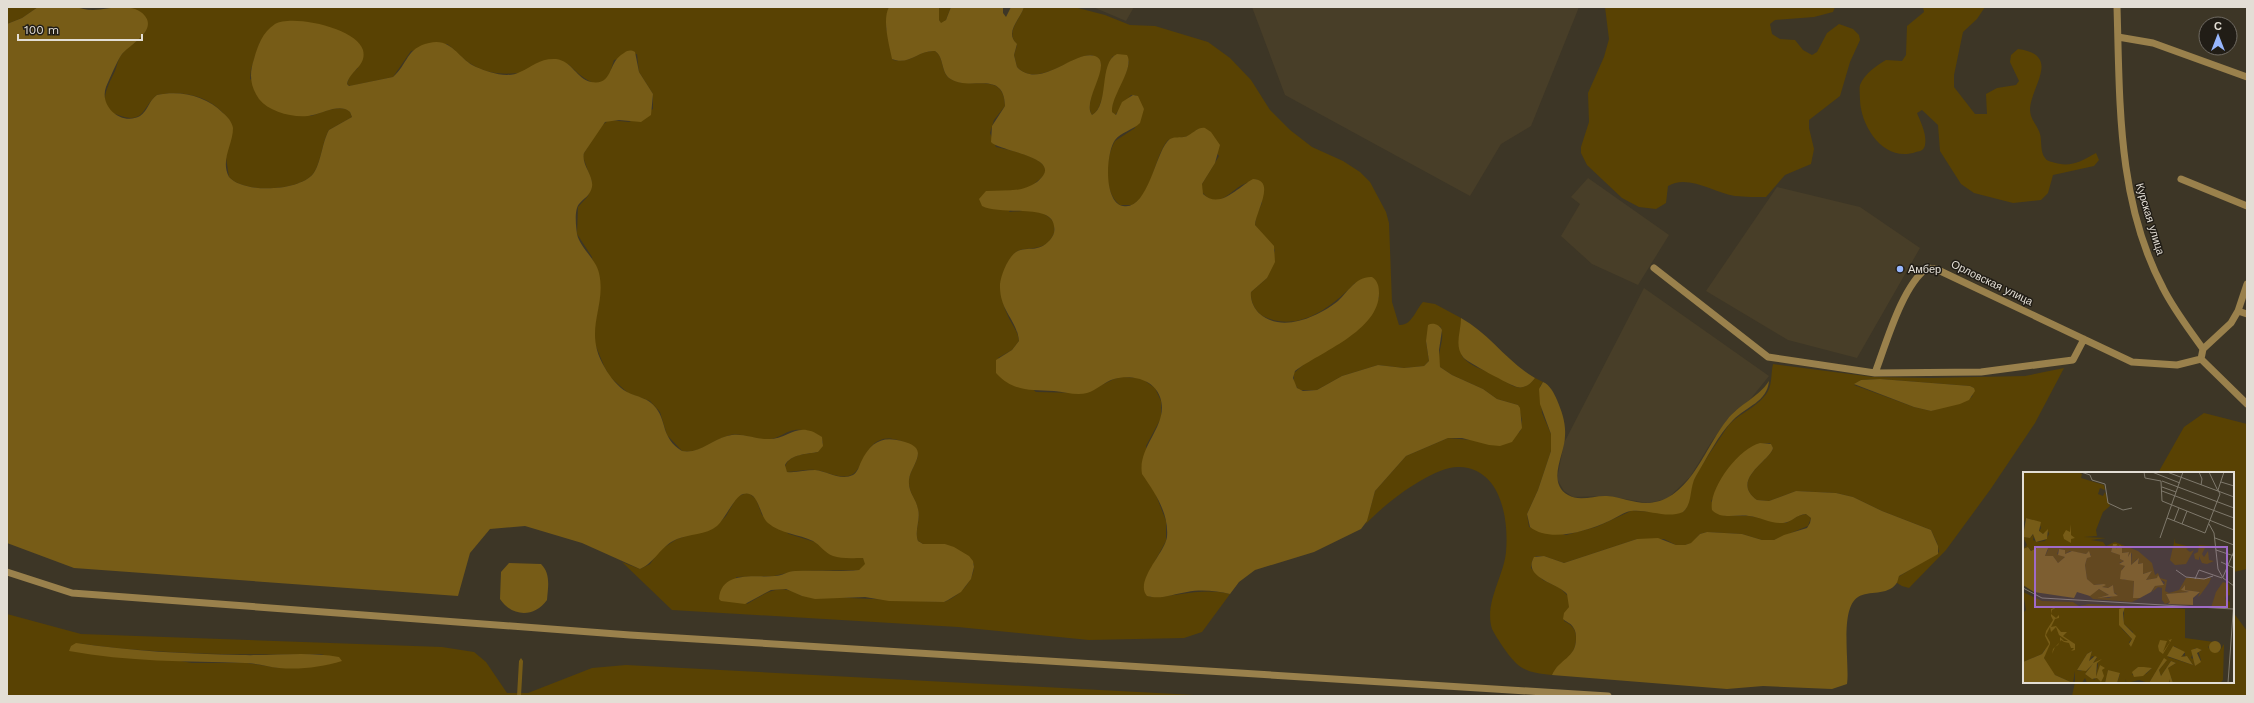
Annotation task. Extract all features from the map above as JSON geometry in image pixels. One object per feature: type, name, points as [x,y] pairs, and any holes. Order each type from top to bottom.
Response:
[{"type":"street","name":"Курская улица","points":[[2117,7],[2122,134],[2127,187],[2133,209],[2162,286],[2173,306],[2203,349]]},
{"type":"street","points":[[2118,37],[2152,43],[2247,77]]},
{"type":"street","points":[[2181,179],[2247,206]]},
{"type":"street","points":[[1654,268],[1768,357],[1875,373],[1981,372],[2073,360],[2084,339]]},
{"type":"street","name":"Орловская улица","points":[[1875,373],[1907,292],[1920,273],[1927,268],[1936,269],[2132,362],[2176,364],[2201,359]]},
{"type":"street","points":[[2247,284],[2238,311],[2231,323],[2203,349],[2201,359],[2247,404]]},
{"type":"street","points":[[2238,311],[2247,314]]},
{"type":"street","points":[[7,572],[72,593],[630,636],[1608,696]]},
{"type":"shaded area","points":[[66,6],[93,10],[120,7],[140,11],[148,22],[147,27],[141,37],[125,50],[116,65],[106,87],[106,101],[109,107],[119,116],[133,118],[143,114],[154,97],[157,95],[175,93],[184,94],[209,102],[227,116],[233,128],[226,159],[229,177],[246,186],[258,188],[284,187],[306,180],[316,170],[329,130],[352,117],[350,112],[342,108],[332,109],[307,116],[284,114],[270,108],[259,99],[251,80],[252,64],[261,40],[267,31],[275,24],[283,21],[309,22],[323,25],[337,29],[349,35],[358,42],[363,50],[363,60],[351,75],[347,84],[349,86],[393,77],[411,53],[421,45],[437,42],[444,43],[449,46],[476,67],[492,73],[504,75],[515,74],[541,61],[556,59],[562,60],[582,77],[591,82],[598,82],[607,77],[615,62],[625,52],[635,52],[639,72],[653,94],[651,115],[641,122],[619,120],[605,122],[584,153],[584,162],[591,178],[592,187],[588,195],[577,207],[576,214],[577,234],[584,249],[595,263],[599,273],[601,286],[596,319],[595,342],[598,354],[614,382],[631,394],[650,402],[656,408],[662,419],[667,435],[675,446],[682,451],[700,449],[721,438],[732,435],[743,435],[767,439],[781,437],[799,430],[806,430],[822,437],[823,446],[818,452],[800,455],[788,461],[785,465],[787,472],[815,470],[848,477],[855,474],[869,449],[878,442],[890,439],[905,442],[915,447],[918,453],[917,460],[911,473],[909,485],[919,513],[917,533],[918,541],[923,544],[945,544],[954,547],[969,556],[973,561],[974,567],[971,579],[961,592],[944,602],[889,601],[865,597],[815,599],[802,596],[786,589],[771,590],[745,604],[721,601],[719,599],[721,590],[726,583],[741,577],[778,576],[795,571],[859,570],[865,564],[863,558],[844,558],[833,556],[813,541],[773,527],[765,520],[756,499],[752,495],[748,494],[743,494],[733,503],[717,526],[713,529],[703,533],[682,537],[671,542],[650,562],[640,569],[582,543],[525,526],[490,529],[470,553],[458,596],[74,568],[7,543],[7,24],[22,18],[38,7]]},
{"type":"shaded area","points":[[7,7],[38,7],[22,18],[7,24]]},
{"type":"shaded area","points":[[121,7],[889,7],[886,27],[893,60],[900,61],[910,59],[929,51],[935,51],[940,57],[946,75],[949,78],[957,82],[984,83],[999,88],[1003,95],[1005,106],[994,120],[990,133],[996,147],[1020,153],[1039,161],[1044,166],[1045,172],[1040,179],[1029,187],[1021,190],[1009,212],[1034,211],[1045,214],[1054,223],[1054,233],[1045,245],[1017,251],[1008,262],[1003,276],[1001,292],[1005,308],[1019,341],[1012,350],[998,358],[1036,392],[1085,393],[1114,379],[1122,377],[1141,378],[1155,388],[1161,401],[1161,418],[1146,446],[1156,495],[1166,521],[1166,541],[1148,574],[1144,586],[1150,597],[1199,592],[1219,592],[1230,594],[1202,632],[1184,638],[1089,640],[958,627],[672,610],[622,562],[640,569],[650,564],[660,550],[677,539],[715,527],[726,516],[737,497],[746,493],[750,494],[756,499],[762,515],[789,534],[815,542],[831,555],[863,558],[866,563],[864,568],[859,570],[795,571],[774,576],[736,577],[747,604],[774,590],[780,589],[794,592],[802,596],[944,602],[965,588],[972,576],[974,564],[945,544],[923,544],[918,541],[917,533],[919,514],[909,485],[909,480],[917,460],[918,453],[907,443],[887,438],[879,441],[872,445],[856,472],[846,476],[838,476],[815,470],[787,472],[785,468],[789,460],[803,454],[818,452],[823,443],[816,434],[803,430],[795,430],[776,438],[769,439],[732,435],[721,438],[694,451],[682,451],[667,435],[660,412],[650,401],[628,393],[610,377],[595,344],[594,328],[599,303],[592,257],[577,234],[578,207],[588,196],[592,182],[583,157],[584,153],[601,126],[609,120],[629,122],[653,109],[653,94],[639,72],[637,54],[614,60],[607,78],[598,84],[581,76],[568,64],[506,74],[482,70],[468,62],[447,44],[411,51],[393,77],[350,86],[347,84],[350,75],[358,68],[260,42],[251,69],[250,79],[311,116],[342,108],[350,112],[352,117],[329,130],[316,170],[306,180],[284,187],[258,188],[246,186],[229,177],[226,158],[232,126],[226,116],[217,107],[209,102],[193,95],[175,93],[157,95],[142,113],[133,118],[118,115],[107,107],[105,96],[122,54],[139,39],[147,27],[135,10]]},
{"type":"shaded area","points":[[889,7],[939,7],[939,20],[941,23],[946,20],[951,7],[1003,7],[1003,13],[1006,17],[1011,7],[1024,7],[1012,30],[1013,39],[1017,44],[1014,55],[1017,67],[1026,73],[1036,74],[1047,72],[1087,55],[1095,56],[1100,60],[1101,66],[1100,74],[1090,101],[1092,115],[1101,103],[1105,75],[1111,59],[1117,54],[1127,55],[1129,60],[1128,67],[1115,98],[1112,112],[1116,115],[1122,102],[1133,95],[1138,96],[1144,109],[1140,123],[1118,137],[1112,146],[1108,165],[1108,176],[1112,196],[1117,203],[1123,206],[1131,205],[1138,200],[1150,181],[1163,149],[1169,140],[1172,138],[1186,136],[1198,129],[1205,128],[1211,132],[1220,145],[1215,163],[1202,184],[1203,194],[1216,200],[1229,196],[1253,179],[1260,181],[1263,185],[1263,198],[1255,225],[1274,246],[1275,262],[1267,278],[1251,292],[1253,304],[1260,314],[1269,320],[1279,322],[1300,321],[1330,307],[1361,279],[1372,277],[1377,282],[1379,293],[1376,306],[1369,319],[1346,339],[1295,371],[1293,378],[1297,388],[1303,391],[1317,390],[1342,376],[1378,365],[1404,368],[1424,366],[1429,361],[1426,341],[1428,325],[1436,324],[1442,330],[1439,350],[1440,367],[1452,375],[1483,389],[1497,399],[1518,405],[1520,408],[1522,428],[1512,442],[1500,446],[1489,445],[1462,438],[1448,438],[1406,456],[1375,491],[1367,521],[1361,529],[1314,552],[1255,570],[1239,582],[1230,594],[1214,591],[1192,591],[1162,597],[1147,596],[1144,590],[1144,583],[1151,567],[1165,544],[1167,537],[1166,520],[1160,504],[1142,474],[1144,454],[1161,417],[1162,407],[1160,397],[1153,386],[1147,382],[1141,379],[1128,377],[1114,379],[1091,392],[1071,394],[1054,391],[1023,389],[1009,384],[996,373],[996,360],[1012,350],[1019,341],[1018,333],[1005,308],[1000,293],[1000,284],[1003,271],[1013,254],[1016,252],[1041,247],[1050,240],[1054,232],[1054,226],[1051,219],[1045,215],[1035,212],[990,209],[982,206],[979,199],[986,191],[1013,190],[1031,186],[1044,174],[1044,167],[1038,161],[1029,156],[997,146],[991,142],[992,126],[1005,106],[1003,95],[999,88],[992,84],[957,82],[949,78],[946,75],[940,57],[935,51],[929,51],[904,61],[892,59],[886,25]]},
{"type":"shaded area","points":[[939,7],[951,7],[946,20],[941,24],[939,20]]},
{"type":"shaded area","points":[[1024,7],[1074,7],[1105,15],[1130,25],[1155,26],[1208,42],[1230,58],[1251,80],[1270,110],[1290,130],[1312,147],[1343,161],[1360,172],[1370,182],[1386,212],[1389,223],[1392,302],[1399,325],[1407,323],[1423,302],[1435,304],[1461,318],[1462,356],[1469,363],[1498,376],[1516,387],[1527,386],[1535,378],[1543,382],[1540,386],[1542,413],[1551,434],[1551,451],[1538,490],[1527,514],[1529,527],[1566,535],[1596,527],[1631,511],[1683,512],[1686,509],[1689,500],[1693,481],[1728,426],[1760,401],[1768,391],[1773,364],[1873,377],[1930,378],[2025,376],[2064,368],[2035,423],[1990,490],[1946,550],[1909,588],[1897,583],[1898,577],[1939,552],[1931,530],[1882,511],[1853,497],[1836,493],[1796,491],[1769,501],[1757,500],[1750,493],[1747,485],[1749,478],[1771,453],[1773,448],[1770,443],[1757,444],[1711,501],[1725,516],[1749,516],[1786,523],[1798,516],[1806,514],[1811,518],[1808,526],[1774,540],[1762,540],[1742,534],[1707,532],[1700,534],[1692,543],[1685,545],[1676,545],[1664,539],[1637,539],[1564,563],[1544,556],[1536,556],[1532,561],[1531,568],[1543,580],[1560,588],[1569,597],[1569,607],[1564,621],[1573,628],[1576,638],[1574,650],[1552,675],[1529,671],[1518,665],[1513,660],[1492,629],[1490,619],[1492,600],[1504,561],[1507,539],[1504,511],[1493,486],[1484,476],[1473,470],[1459,467],[1448,468],[1423,479],[1396,497],[1366,524],[1375,491],[1406,456],[1448,438],[1471,440],[1520,432],[1522,420],[1518,405],[1497,399],[1483,389],[1452,375],[1440,367],[1439,357],[1442,331],[1440,326],[1426,341],[1429,361],[1424,366],[1404,368],[1378,365],[1342,376],[1317,390],[1299,390],[1294,383],[1294,373],[1379,298],[1377,283],[1355,283],[1326,308],[1303,319],[1290,322],[1278,321],[1262,315],[1256,310],[1251,292],[1267,278],[1275,250],[1255,225],[1256,216],[1262,203],[1262,185],[1256,179],[1242,185],[1218,200],[1213,200],[1207,197],[1202,192],[1202,184],[1219,156],[1198,129],[1189,136],[1168,140],[1159,156],[1145,192],[1139,200],[1132,205],[1120,205],[1114,199],[1111,192],[1107,174],[1109,156],[1115,141],[1135,128],[1136,95],[1131,95],[1115,115],[1112,112],[1112,105],[1116,92],[1128,68],[1129,61],[1113,56],[1110,62],[1100,105],[1097,111],[1092,115],[1090,110],[1091,97],[1101,63],[1092,55],[1084,56],[1044,73],[1025,73],[1017,67],[1014,55],[1017,45],[1012,35],[1014,26]],"holes":[[[1880,379],[1970,386],[1974,388],[1972,397],[1931,411],[1914,407],[1854,385],[1861,380]]]},
{"type":"shaded area","points":[[1093,7],[1134,7],[1126,21]]},
{"type":"shaded area","points":[[1252,7],[1579,7],[1531,126],[1501,144],[1470,196],[1285,95]]},
{"type":"shaded area","points":[[1605,7],[1835,7],[1833,12],[1814,17],[1775,20],[1770,24],[1772,34],[1780,39],[1795,40],[1803,50],[1812,55],[1817,52],[1827,33],[1839,24],[1853,29],[1859,35],[1860,40],[1850,62],[1840,96],[1809,120],[1809,128],[1814,149],[1811,164],[1785,175],[1766,197],[1735,196],[1701,185],[1684,182],[1668,186],[1666,203],[1656,209],[1639,207],[1622,198],[1587,165],[1581,153],[1581,147],[1589,122],[1588,93],[1604,57],[1609,39]]},
{"type":"shaded area","points":[[1923,7],[1985,7],[1977,19],[1963,32],[1954,75],[1954,87],[1975,114],[1987,114],[1986,94],[1997,88],[2016,85],[2019,81],[2010,62],[2011,55],[2018,49],[2031,52],[2039,58],[2041,65],[2041,73],[2032,100],[2030,113],[2040,134],[2043,156],[2049,161],[2058,164],[2070,164],[2096,153],[2099,160],[2094,166],[2053,175],[2048,193],[2041,200],[2013,203],[1974,193],[1961,184],[1940,151],[1938,125],[1922,110],[1917,113],[1925,137],[1925,145],[1922,150],[1905,154],[1894,152],[1885,148],[1877,141],[1870,132],[1861,111],[1860,85],[1868,73],[1886,60],[1902,61],[1906,55],[1907,26],[1924,12]]},
{"type":"shaded area","points":[[1588,178],[1669,235],[1638,285],[1592,264],[1561,236],[1580,204],[1571,197]]},
{"type":"shaded area","points":[[1777,187],[1860,207],[1920,248],[1857,358],[1788,340],[1706,291]]},
{"type":"shaded area","points":[[1644,288],[1769,376],[1748,402],[1735,411],[1712,441],[1690,477],[1667,499],[1648,503],[1607,496],[1573,497],[1564,491],[1557,479],[1564,443]]},
{"type":"shaded area","points":[[1461,318],[1481,332],[1516,364],[1535,378],[1525,387],[1517,387],[1489,373],[1463,357],[1458,343]]},
{"type":"shaded area","points":[[1880,379],[1970,386],[1974,388],[1975,391],[1969,400],[1960,404],[1931,411],[1914,407],[1854,384],[1861,380]]},
{"type":"shaded area","points":[[1769,381],[1764,394],[1760,399],[1738,415],[1718,440],[1694,480],[1690,500],[1683,512],[1670,515],[1644,511],[1631,511],[1600,525],[1569,534],[1548,534],[1538,532],[1530,527],[1527,514],[1538,490],[1551,451],[1551,434],[1540,404],[1539,389],[1543,382],[1550,387],[1555,395],[1564,422],[1564,443],[1557,475],[1558,483],[1562,489],[1568,495],[1577,498],[1607,496],[1649,503],[1663,500],[1675,493],[1686,483],[1727,420],[1732,414],[1765,387]]},
{"type":"shaded area","points":[[2204,413],[2247,424],[2247,569],[2234,572],[2234,472],[2159,472],[2184,427]]},
{"type":"shaded area","points":[[1760,443],[1771,444],[1773,448],[1771,453],[1749,478],[1747,485],[1750,493],[1757,500],[1769,501],[1796,491],[1836,493],[1853,497],[1882,511],[1931,530],[1938,546],[1938,554],[1899,576],[1897,583],[1892,588],[1883,592],[1862,595],[1852,603],[1849,613],[1846,638],[1847,684],[1832,689],[1763,686],[1727,689],[1552,675],[1573,650],[1576,633],[1572,626],[1563,619],[1564,613],[1569,607],[1567,594],[1563,590],[1537,575],[1533,570],[1532,564],[1534,557],[1544,556],[1564,563],[1637,539],[1658,538],[1676,545],[1685,545],[1691,543],[1700,534],[1707,532],[1742,534],[1762,540],[1774,540],[1784,535],[1807,528],[1811,518],[1806,514],[1800,515],[1786,523],[1779,523],[1749,516],[1724,516],[1712,510],[1712,501],[1715,491],[1727,470],[1743,453],[1752,446]]},
{"type":"shaded area","points":[[509,563],[541,564],[544,568],[548,576],[547,600],[536,610],[523,613],[517,612],[505,605],[500,599],[501,572]]},
{"type":"shaded area","points":[[2234,613],[2247,631],[2247,696],[2072,696],[2075,683],[2234,683]]},
{"type":"shaded area","points":[[7,614],[81,634],[442,647],[474,652],[486,662],[507,693],[517,693],[517,696],[7,696]],"holes":[[[76,643],[169,652],[324,654],[279,668],[247,663],[192,663]]]},
{"type":"shaded area","points":[[76,643],[179,653],[241,655],[315,654],[339,657],[342,661],[327,665],[295,669],[249,663],[135,659],[91,655],[69,651],[71,646]]},
{"type":"shaded area","points":[[521,658],[523,661],[521,696],[517,696],[519,661]]},
{"type":"shaded area","points":[[626,665],[1213,696],[521,696],[521,693],[528,693],[592,668]]},
{"type":"place","name":"Амбер","points":[[1900,269]]}]
